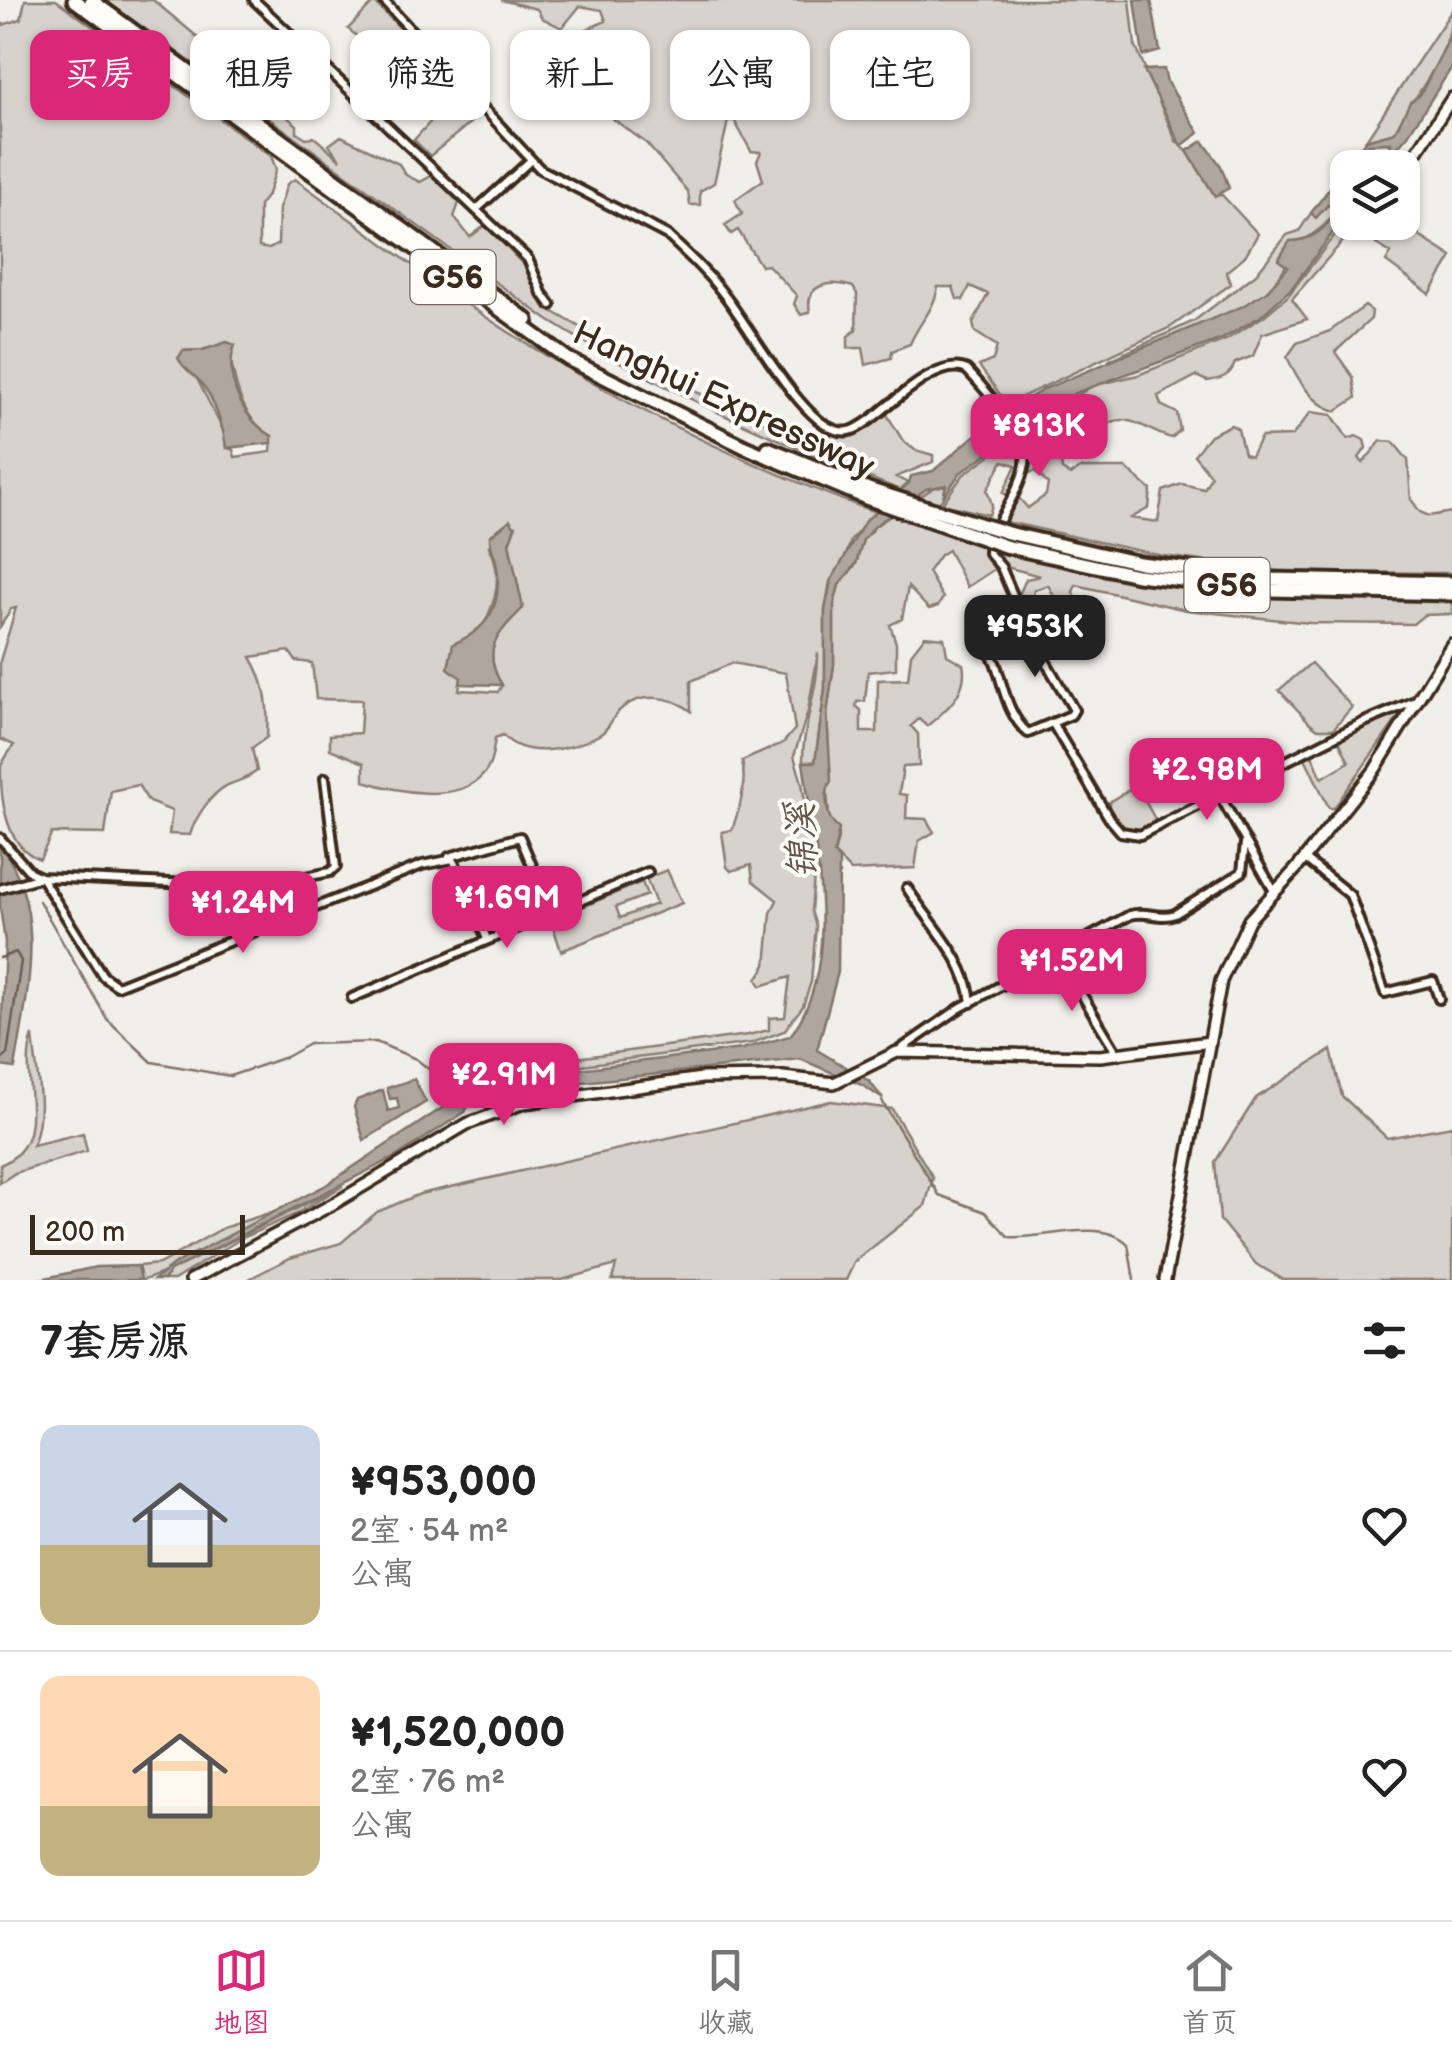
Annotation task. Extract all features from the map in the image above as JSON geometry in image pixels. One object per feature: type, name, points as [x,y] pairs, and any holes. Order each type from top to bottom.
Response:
[{"type":"highway","name":"Hanghui Expressway","points":[[74,0],[568,360],[745,447],[868,494],[1006,539],[1137,575],[1270,590],[1452,594]]},
{"type":"highway","name":"Hanghui Expressway","points":[[92,0],[573,354],[747,440],[868,494]]},
{"type":"highway","name":"Hanghui Expressway","points":[[1006,539],[1140,563],[1272,579],[1452,584]]},
{"type":"street","points":[[254,0],[528,259],[542,293],[551,304]]},
{"type":"street","points":[[383,0],[531,160],[667,235],[723,292],[804,407],[830,428],[857,429],[948,366],[967,370],[1018,436],[1026,454],[1025,466],[988,546],[1030,635],[1074,710],[1028,734],[1020,726],[998,682],[998,668],[977,632]]},
{"type":"street","points":[[1419,150],[1452,98]]},
{"type":"street","points":[[478,208],[531,160]]},
{"type":"street","points":[[1165,1280],[1230,955],[1248,920],[1374,771],[1452,644]]},
{"type":"street","points":[[1052,724],[1094,796],[1121,832],[1140,835],[1362,723],[1418,700]]},
{"type":"street","points":[[0,838],[30,872],[41,876],[256,887],[330,872],[336,867],[325,778]]},
{"type":"street","points":[[1220,796],[1274,892]]},
{"type":"street","points":[[41,876],[102,976],[117,986],[422,864],[520,837],[552,914]]},
{"type":"street","points":[[191,1280],[334,1203],[466,1124],[500,1109],[552,1097],[702,1078],[843,1081],[898,1052],[970,1002],[1136,913],[1166,918],[1175,914],[1242,872],[1245,843]]},
{"type":"street","points":[[448,858],[453,859],[487,939]]},
{"type":"street","points":[[1304,858],[1350,895],[1386,994],[1434,981],[1440,999]]},
{"type":"street","points":[[352,998],[648,872]]},
{"type":"street","points":[[0,889],[41,876]]},
{"type":"street","points":[[908,888],[961,964],[968,978],[970,1002]]},
{"type":"street","points":[[1058,954],[1118,1055]]},
{"type":"street","points":[[898,1052],[1118,1055],[1210,1042]]},
{"type":"shaded area","points":[[25,0],[56,0],[97,30],[30,30],[30,120],[170,120],[170,83],[190,97],[190,120],[221,120],[271,156],[276,169],[268,194],[259,206],[259,247],[269,249],[278,244],[279,209],[287,184],[295,179],[474,309],[569,369],[719,448],[875,512],[851,540],[843,565],[830,581],[825,610],[825,689],[815,762],[803,762],[818,653],[808,711],[794,756],[815,864],[811,911],[816,926],[811,982],[803,1006],[784,1031],[752,1043],[505,1075],[460,1087],[509,1067],[748,1035],[769,1030],[769,1018],[785,1017],[790,977],[761,986],[757,979],[766,965],[771,913],[777,900],[753,881],[751,865],[731,871],[727,867],[722,832],[732,830],[738,813],[742,761],[783,743],[795,729],[786,673],[732,663],[691,681],[691,711],[665,699],[645,698],[619,711],[602,733],[562,748],[523,748],[503,735],[495,738],[492,759],[471,785],[425,793],[364,781],[364,763],[330,749],[330,735],[360,733],[362,700],[316,699],[312,663],[296,661],[289,651],[251,657],[263,685],[267,715],[267,737],[252,748],[257,771],[216,794],[190,835],[169,834],[172,811],[149,802],[138,785],[111,791],[105,834],[52,833],[40,859],[19,844],[7,821],[1,779],[1,766],[14,745],[0,739],[0,661],[16,608],[11,609],[0,627],[0,20],[3,25],[21,19]],"holes":[[[227,342],[236,382],[251,418],[272,436],[271,452],[235,457],[233,450],[226,447],[225,434],[183,351],[203,350]],[[515,527],[509,543],[522,608],[499,634],[492,652],[502,685],[498,692],[459,690],[497,584],[489,546]]]},
{"type":"shaded area","points":[[105,0],[153,0],[190,31],[190,61],[170,47],[170,30],[147,30]]},
{"type":"shaded area","points":[[501,0],[1130,0],[1135,45],[1176,141],[1187,151],[1215,196],[1222,195],[1258,234],[1245,256],[1226,272],[1231,284],[1171,327],[1007,404],[979,366],[993,360],[997,346],[975,332],[973,323],[988,294],[970,286],[963,300],[957,299],[953,287],[938,287],[910,344],[892,351],[891,358],[866,365],[863,348],[848,348],[848,336],[856,330],[857,294],[853,287],[821,286],[811,295],[810,312],[801,315],[794,304],[797,296],[768,265],[761,266],[738,230],[731,234],[725,225],[742,214],[735,200],[763,180],[757,161],[761,152],[751,151],[734,120],[728,121],[714,183],[700,191],[700,205],[690,205],[688,192],[646,143],[614,120],[650,120],[650,30],[587,30],[606,21],[602,10],[580,6],[562,28],[542,18],[537,9]]},
{"type":"shaded area","points":[[374,2],[402,30],[350,31]]},
{"type":"shaded area","points":[[1452,10],[1439,59],[1395,132],[1366,140]]},
{"type":"shaded area","points":[[271,120],[291,120],[297,125],[297,132],[306,138],[314,137],[341,160],[329,145],[341,136],[399,164],[406,175],[420,182],[433,175],[459,203],[454,217],[470,237],[486,225],[529,271],[543,306],[683,386],[817,446],[830,432],[854,434],[886,413],[903,441],[915,450],[933,455],[933,462],[896,477],[909,483],[900,490],[676,392],[548,320]]},
{"type":"shaded area","points":[[432,120],[474,120],[430,156],[414,140]]},
{"type":"shaded area","points":[[1330,205],[1326,224],[1299,246],[1267,291],[1253,301],[1190,332],[1108,361],[1194,321],[1256,274],[1287,235],[1299,231],[1311,213],[1316,217]]},
{"type":"shaded area","points":[[1420,236],[1452,257],[1430,294],[1386,262],[1391,253],[1376,244],[1379,240],[1420,240]]},
{"type":"shaded area","points":[[1331,240],[1344,240],[1292,299],[1307,319],[1262,334],[1253,356],[1235,363],[1224,377],[1207,381],[1196,376],[1158,396],[1161,405],[1177,413],[1180,430],[1172,438],[1125,420],[1077,439],[1059,434],[1047,446],[1061,460],[1062,470],[1070,475],[1080,468],[1126,468],[1151,490],[1149,508],[1131,518],[1158,522],[1163,491],[1182,484],[1204,489],[1211,476],[1194,455],[1210,435],[1231,425],[1238,429],[1244,454],[1251,456],[1261,437],[1292,436],[1311,412],[1332,415],[1348,439],[1356,436],[1364,440],[1366,448],[1359,458],[1363,463],[1381,441],[1393,442],[1408,460],[1411,499],[1420,512],[1429,516],[1452,512],[1452,573],[1287,572],[1163,556],[1007,522],[1017,496],[1028,508],[1046,495],[1048,484],[1035,471],[1027,474],[1030,457],[1021,433],[1092,386],[1138,375],[1226,340],[1288,296]]},
{"type":"shaded area","points":[[1365,306],[1372,311],[1371,319],[1335,352],[1353,377],[1356,398],[1336,411],[1313,397],[1287,357],[1297,343],[1330,331]]},
{"type":"shaded area","points":[[1014,438],[1021,460],[1018,473],[1008,495],[1003,493],[1016,465],[1003,461],[987,490],[992,505],[989,515],[942,504],[963,475]]},
{"type":"shaded area","points":[[941,483],[946,485],[943,498],[921,526],[981,544],[996,568],[967,587],[948,550],[928,572],[943,598],[938,606],[929,609],[908,587],[902,619],[890,625],[896,643],[896,669],[868,672],[865,701],[857,702],[856,706],[861,710],[861,732],[877,732],[878,680],[908,679],[911,654],[925,636],[944,638],[947,655],[963,664],[963,683],[949,706],[927,726],[919,719],[911,726],[918,734],[919,766],[903,767],[899,794],[907,795],[906,818],[926,819],[934,832],[919,841],[915,868],[851,871],[834,854],[838,838],[829,817],[827,788],[834,604],[839,585],[856,564],[863,539],[875,526]]},
{"type":"shaded area","points":[[992,548],[1103,573],[1225,591],[1452,602],[1452,614],[1424,615],[1413,624],[1310,623],[1186,610],[1076,585],[1073,592],[1079,604],[1071,609],[1064,599],[1056,600],[1048,585],[1034,590],[1033,596],[1019,595],[1026,579],[1040,576],[1006,567]]},
{"type":"shaded area","points":[[1311,663],[1352,707],[1333,729],[1318,729],[1279,690]]},
{"type":"shaded area","points":[[1396,712],[1399,716],[1334,808],[1329,808],[1305,758],[1312,755],[1322,778],[1349,762],[1339,741]]},
{"type":"shaded area","points":[[1130,789],[1144,799],[1155,819],[1146,829],[1125,828],[1109,811],[1109,802]]},
{"type":"shaded area","points":[[667,870],[682,903],[561,951],[551,920],[642,882],[647,895],[616,907],[620,918],[656,904],[646,878]]},
{"type":"shaded area","points":[[33,1035],[40,1104],[33,1145],[83,1133],[87,1151],[15,1173],[0,1183],[0,1165],[17,1155],[30,1126],[29,1053]]},
{"type":"shaded area","points":[[1331,1050],[1342,1096],[1387,1138],[1452,1126],[1452,1280],[1284,1280],[1256,1264],[1220,1220],[1215,1162],[1256,1098]]},
{"type":"shaded area","points":[[831,1101],[892,1109],[933,1178],[925,1206],[855,1261],[846,1280],[612,1280],[616,1265],[562,1280],[247,1280],[290,1258],[341,1243],[377,1212],[420,1194]]},
{"type":"shaded area","points":[[343,1186],[296,1214],[242,1238],[174,1280],[164,1280],[170,1271]]},
{"type":"shaded area","points":[[275,1211],[185,1262],[141,1280],[138,1266],[159,1264],[223,1228]]},
{"type":"water","points":[[1135,0],[1151,0],[1160,51],[1143,56]]},
{"type":"water","points":[[1452,33],[1452,67],[1408,135],[1395,150],[1389,150],[1391,143],[1368,144],[1364,150],[1358,150],[1366,140],[1395,132],[1410,102],[1420,95]]},
{"type":"water","points":[[1164,69],[1167,82],[1199,133],[1181,146],[1144,70]]},
{"type":"water","points":[[1203,141],[1221,166],[1229,188],[1215,196],[1187,151]]},
{"type":"water","points":[[1330,188],[1330,206],[1316,218],[1311,213]]},
{"type":"water","points":[[1330,220],[1330,236],[1292,288],[1261,316],[1222,339],[1075,393],[960,473],[943,498],[946,485],[926,489],[875,526],[863,540],[856,564],[839,585],[834,605],[834,664],[827,714],[831,781],[827,800],[831,820],[839,829],[834,854],[839,860],[838,972],[817,1050],[869,1081],[883,1099],[862,1085],[800,1059],[573,1083],[504,1084],[472,1099],[465,1112],[397,1156],[170,1271],[164,1280],[154,1280],[176,1263],[326,1185],[474,1087],[506,1078],[742,1049],[790,1036],[807,1007],[817,975],[821,940],[818,866],[803,762],[815,762],[825,689],[825,610],[831,581],[865,521],[909,483],[911,476],[933,471],[974,436],[993,429],[1024,407],[978,427],[993,416],[1044,389],[1241,307],[1267,291],[1288,267],[1278,260],[1290,241],[1312,236]]},
{"type":"water","points":[[227,342],[235,345],[232,370],[238,397],[252,420],[272,436],[272,443],[226,448],[210,397],[178,358],[183,351],[203,350]]},
{"type":"water","points":[[510,520],[515,527],[509,543],[523,608],[500,634],[492,652],[502,685],[460,684],[461,678],[448,668],[453,644],[484,624],[495,605],[498,581],[490,536]]},
{"type":"water","points":[[0,845],[25,897],[29,924],[28,982],[15,1068],[0,1066],[5,942],[0,907]]},
{"type":"water","points":[[414,1079],[426,1102],[364,1140],[354,1107],[357,1100],[383,1090],[388,1111],[399,1108],[397,1098],[390,1099],[387,1088]]},
{"type":"water","points":[[138,1266],[141,1280],[36,1280],[96,1267]]},
{"type":"waterway","points":[[39,901],[107,1019],[152,1062],[230,1076],[286,1057],[309,1044],[376,1042],[416,1059],[461,1094]]},
{"type":"waterway","points":[[882,1101],[939,1195],[985,1212],[1009,1237],[1087,1231],[1116,1236],[1128,1244],[1134,1280]]},
{"type":"water label","name":"锦溪","points":[[801,841]]}]
